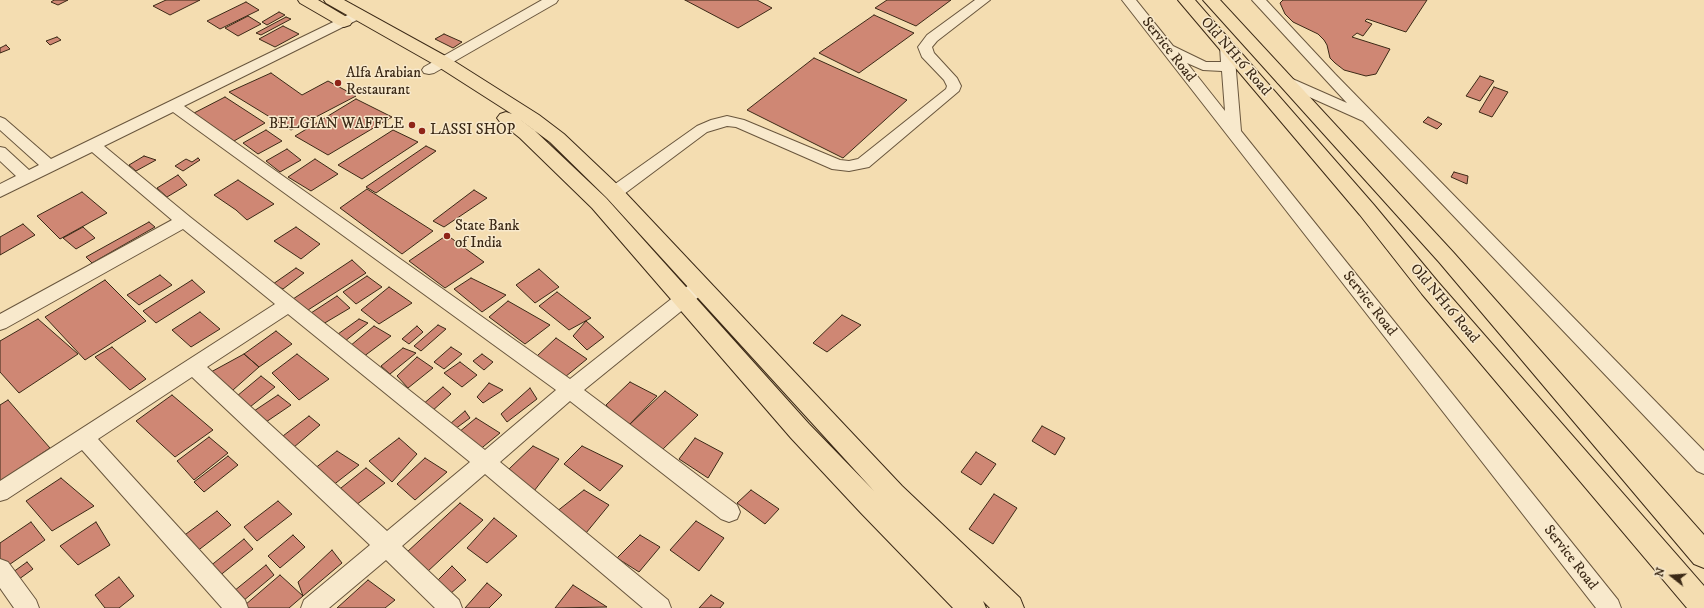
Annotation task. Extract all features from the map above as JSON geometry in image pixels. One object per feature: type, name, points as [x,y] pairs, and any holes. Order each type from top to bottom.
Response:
[{"type":"main road","points":[[306,0],[350,18],[533,119],[569,149],[614,193],[693,292],[800,432],[972,608]]},
{"type":"main road","points":[[332,0],[350,18]]},
{"type":"main road","name":"Old NH16 Road","points":[[1186,0],[1228,57],[1367,210],[1430,288],[1704,607]]},
{"type":"main road","name":"Old NH16 Road","points":[[1211,0],[1446,257],[1704,555]]},
{"type":"main road","points":[[436,66],[471,96],[528,134],[693,292],[893,494],[1010,608]]},
{"type":"street","points":[[436,66],[551,0]]},
{"type":"street","points":[[614,193],[702,129],[716,123],[739,123],[838,165],[849,166],[863,163],[952,91],[954,86],[950,78],[927,54],[925,47],[932,38],[983,0]]},
{"type":"street","name":"Service Road","points":[[1129,0],[1610,608]]},
{"type":"street","points":[[1259,0],[1371,119],[1704,465]]},
{"type":"street","points":[[0,191],[350,18]]},
{"type":"street","points":[[1165,47],[1203,66],[1228,57],[1234,134]]},
{"type":"street","points":[[1283,80],[1371,119]]},
{"type":"street","points":[[173,105],[570,390],[729,512]]},
{"type":"street","points":[[0,122],[49,166]]},
{"type":"street","points":[[93,145],[184,221],[485,462],[660,608]]},
{"type":"street","points":[[0,152],[27,177]]},
{"type":"street","points":[[0,323],[184,221]]},
{"type":"street","points":[[312,608],[570,390],[693,292]]},
{"type":"street","points":[[0,492],[289,304]]},
{"type":"street","points":[[193,366],[387,546],[451,608]]},
{"type":"street","points":[[84,438],[237,608]]},
{"type":"street","points":[[0,570],[28,608]]},
{"type":"building","points":[[54,0],[68,0],[58,5],[51,2]]},
{"type":"building","points":[[166,0],[200,0],[170,15],[153,6]]},
{"type":"building","points":[[685,0],[757,0],[772,8],[738,28]]},
{"type":"building","points":[[887,0],[951,0],[916,26],[875,8]]},
{"type":"building","points":[[1283,0],[1427,0],[1406,32],[1367,19],[1365,21],[1372,24],[1363,36],[1357,33],[1352,37],[1390,49],[1376,74],[1366,76],[1344,70],[1335,63],[1330,58],[1327,45],[1318,34],[1293,22],[1285,14],[1280,3]]},
{"type":"building","points":[[246,2],[259,10],[220,29],[207,21]]},
{"type":"building","points":[[279,12],[285,15],[267,25],[262,22]]},
{"type":"building","points":[[874,15],[914,33],[859,73],[819,53]]},
{"type":"building","points":[[248,16],[261,24],[238,36],[225,28]]},
{"type":"building","points":[[286,17],[291,19],[261,35],[256,33]]},
{"type":"building","points":[[283,26],[299,34],[275,47],[259,39]]},
{"type":"building","points":[[444,34],[462,42],[453,48],[435,39]]},
{"type":"building","points":[[57,37],[61,40],[50,45],[46,41]]},
{"type":"building","points":[[6,45],[10,49],[0,53],[0,48]]},
{"type":"building","points":[[814,58],[907,100],[843,158],[747,110]]},
{"type":"building","points":[[271,73],[302,95],[328,81],[356,96],[291,130],[229,92]]},
{"type":"building","points":[[1480,76],[1494,81],[1480,101],[1466,96]]},
{"type":"building","points":[[1494,87],[1508,92],[1492,117],[1479,112]]},
{"type":"building","points":[[225,97],[265,123],[234,141],[194,113]]},
{"type":"building","points":[[356,99],[392,117],[328,155],[295,136]]},
{"type":"building","points":[[1428,117],[1442,124],[1437,129],[1423,122]]},
{"type":"building","points":[[266,130],[282,141],[258,154],[243,143]]},
{"type":"building","points":[[393,130],[418,142],[362,179],[338,165]]},
{"type":"building","points":[[426,146],[436,151],[376,193],[366,187]]},
{"type":"building","points":[[287,149],[301,160],[280,172],[266,161]]},
{"type":"building","points":[[144,156],[156,160],[136,171],[129,165]]},
{"type":"building","points":[[198,158],[200,160],[183,171],[175,166],[186,159],[192,162]]},
{"type":"building","points":[[315,159],[338,174],[311,191],[288,177]]},
{"type":"building","points":[[1454,172],[1468,176],[1467,184],[1451,177]]},
{"type":"building","points":[[178,175],[187,185],[167,197],[157,188]]},
{"type":"building","points":[[238,180],[274,204],[247,220],[236,210],[214,195]]},
{"type":"building","points":[[367,189],[433,231],[402,254],[340,208]]},
{"type":"building","points":[[474,190],[487,198],[444,227],[433,221]]},
{"type":"building","points":[[82,192],[107,213],[60,239],[37,216]]},
{"type":"building","points":[[149,222],[155,227],[92,263],[86,257]]},
{"type":"building","points":[[23,224],[35,235],[0,255],[0,237]]},
{"type":"building","points":[[83,227],[95,238],[76,249],[63,238]]},
{"type":"building","points":[[296,227],[320,244],[301,259],[274,241]]},
{"type":"building","points":[[447,235],[484,262],[445,288],[409,261]]},
{"type":"building","points":[[352,260],[366,273],[308,310],[293,299]]},
{"type":"building","points":[[296,268],[304,273],[283,289],[273,284]]},
{"type":"building","points":[[539,269],[559,287],[535,303],[516,285]]},
{"type":"building","points":[[160,275],[172,285],[139,305],[127,295]]},
{"type":"building","points":[[367,276],[382,287],[356,304],[343,292]]},
{"type":"building","points":[[471,278],[506,295],[482,312],[454,289]]},
{"type":"building","points":[[105,280],[146,321],[85,360],[45,317]]},
{"type":"building","points":[[192,280],[205,292],[156,323],[143,311]]},
{"type":"building","points":[[389,287],[412,303],[379,324],[361,310]]},
{"type":"building","points":[[557,292],[591,318],[569,330],[539,306]]},
{"type":"building","points":[[337,296],[350,308],[323,324],[311,313]]},
{"type":"building","points":[[508,301],[550,325],[525,344],[489,317]]},
{"type":"building","points":[[200,312],[220,329],[191,347],[172,330]]},
{"type":"building","points":[[842,315],[861,325],[827,352],[813,343]]},
{"type":"building","points":[[38,319],[78,354],[19,393],[0,372],[0,341]]},
{"type":"building","points":[[359,319],[368,323],[345,341],[338,334]]},
{"type":"building","points":[[586,321],[604,337],[587,350],[573,336]]},
{"type":"building","points":[[438,325],[446,329],[421,351],[414,346]]},
{"type":"building","points":[[374,326],[391,336],[363,357],[350,346]]},
{"type":"building","points":[[417,326],[423,332],[409,344],[402,339]]},
{"type":"building","points":[[276,331],[292,344],[259,367],[244,354]]},
{"type":"building","points":[[556,338],[587,359],[565,377],[537,356]]},
{"type":"building","points":[[112,347],[146,379],[130,390],[95,357]]},
{"type":"building","points":[[451,347],[462,354],[444,369],[434,362]]},
{"type":"building","points":[[403,348],[416,353],[390,374],[381,366]]},
{"type":"building","points":[[244,354],[259,367],[233,390],[211,372]]},
{"type":"building","points":[[297,354],[329,379],[299,400],[272,373]]},
{"type":"building","points":[[482,354],[493,362],[484,370],[473,361]]},
{"type":"building","points":[[417,357],[433,368],[408,388],[397,376]]},
{"type":"building","points":[[460,362],[477,375],[462,387],[444,373]]},
{"type":"building","points":[[261,376],[275,387],[250,407],[231,401]]},
{"type":"building","points":[[630,382],[657,396],[628,426],[606,405]]},
{"type":"building","points":[[489,383],[503,390],[483,403],[477,397]]},
{"type":"building","points":[[443,387],[451,394],[431,412],[422,405]]},
{"type":"building","points":[[530,388],[537,399],[507,422],[501,414]]},
{"type":"building","points":[[665,391],[698,415],[661,451],[628,426]]},
{"type":"building","points":[[172,395],[213,430],[175,457],[136,421]]},
{"type":"building","points":[[278,395],[291,405],[266,422],[254,411]]},
{"type":"building","points":[[8,400],[50,448],[0,481],[0,405]]},
{"type":"building","points":[[465,411],[470,418],[455,429],[450,424]]},
{"type":"building","points":[[309,416],[320,425],[287,453],[279,439]]},
{"type":"building","points":[[476,418],[500,433],[478,451],[459,432]]},
{"type":"building","points":[[1042,426],[1065,438],[1055,455],[1032,441]]},
{"type":"building","points":[[209,437],[228,453],[194,480],[177,461]]},
{"type":"building","points":[[399,438],[417,454],[392,482],[369,461]]},
{"type":"building","points":[[695,438],[723,453],[708,478],[679,459]]},
{"type":"building","points":[[533,446],[559,459],[534,491],[509,469]]},
{"type":"building","points":[[582,446],[623,466],[600,491],[564,464]]},
{"type":"building","points":[[337,451],[359,465],[332,486],[314,469]]},
{"type":"building","points":[[976,452],[996,464],[981,485],[961,472]]},
{"type":"building","points":[[228,456],[238,465],[204,492],[194,482]]},
{"type":"building","points":[[425,458],[447,472],[415,500],[397,484]]},
{"type":"building","points":[[366,468],[385,483],[356,505],[336,492]]},
{"type":"building","points":[[61,478],[94,506],[52,531],[26,501]]},
{"type":"building","points":[[584,490],[609,505],[586,533],[556,512]]},
{"type":"building","points":[[751,490],[779,509],[765,524],[737,503]]},
{"type":"building","points":[[994,494],[1017,508],[993,544],[969,529]]},
{"type":"building","points":[[278,501],[292,514],[257,541],[244,527]]},
{"type":"building","points":[[460,503],[483,520],[427,572],[406,553]]},
{"type":"building","points":[[217,511],[231,525],[196,552],[182,537]]},
{"type":"building","points":[[494,518],[517,536],[487,563],[467,548]]},
{"type":"building","points":[[696,521],[724,538],[699,571],[670,550]]},
{"type":"building","points":[[31,522],[45,540],[3,569],[0,564],[0,543]]},
{"type":"building","points":[[96,522],[110,545],[78,565],[60,546]]},
{"type":"building","points":[[293,535],[305,547],[280,568],[268,556]]},
{"type":"building","points":[[640,535],[660,547],[639,572],[617,558]]},
{"type":"building","points":[[244,539],[253,549],[218,577],[209,567]]},
{"type":"building","points":[[332,550],[342,563],[303,596],[298,582]]},
{"type":"building","points":[[27,562],[33,569],[15,582],[9,575]]},
{"type":"building","points":[[266,565],[274,575],[243,601],[234,591]]},
{"type":"building","points":[[452,566],[466,580],[450,594],[437,581]]},
{"type":"building","points":[[280,575],[303,596],[289,608],[248,608],[245,605]]},
{"type":"building","points":[[119,577],[134,596],[119,608],[105,608],[95,595]]},
{"type":"building","points":[[368,580],[395,600],[385,608],[337,608]]},
{"type":"building","points":[[487,583],[502,595],[489,608],[465,608]]},
{"type":"building","points":[[573,585],[607,607],[555,608]]},
{"type":"building","points":[[711,595],[724,603],[720,608],[699,608]]},
{"type":"place","name":"Alfa Arabian Restaurant","points":[[338,83]]},
{"type":"place","name":"BELGIAN WAFFLE","points":[[412,125]]},
{"type":"place","name":"LASSI SHOP","points":[[422,131]]},
{"type":"place","name":"State Bank of India","points":[[447,236]]}]
